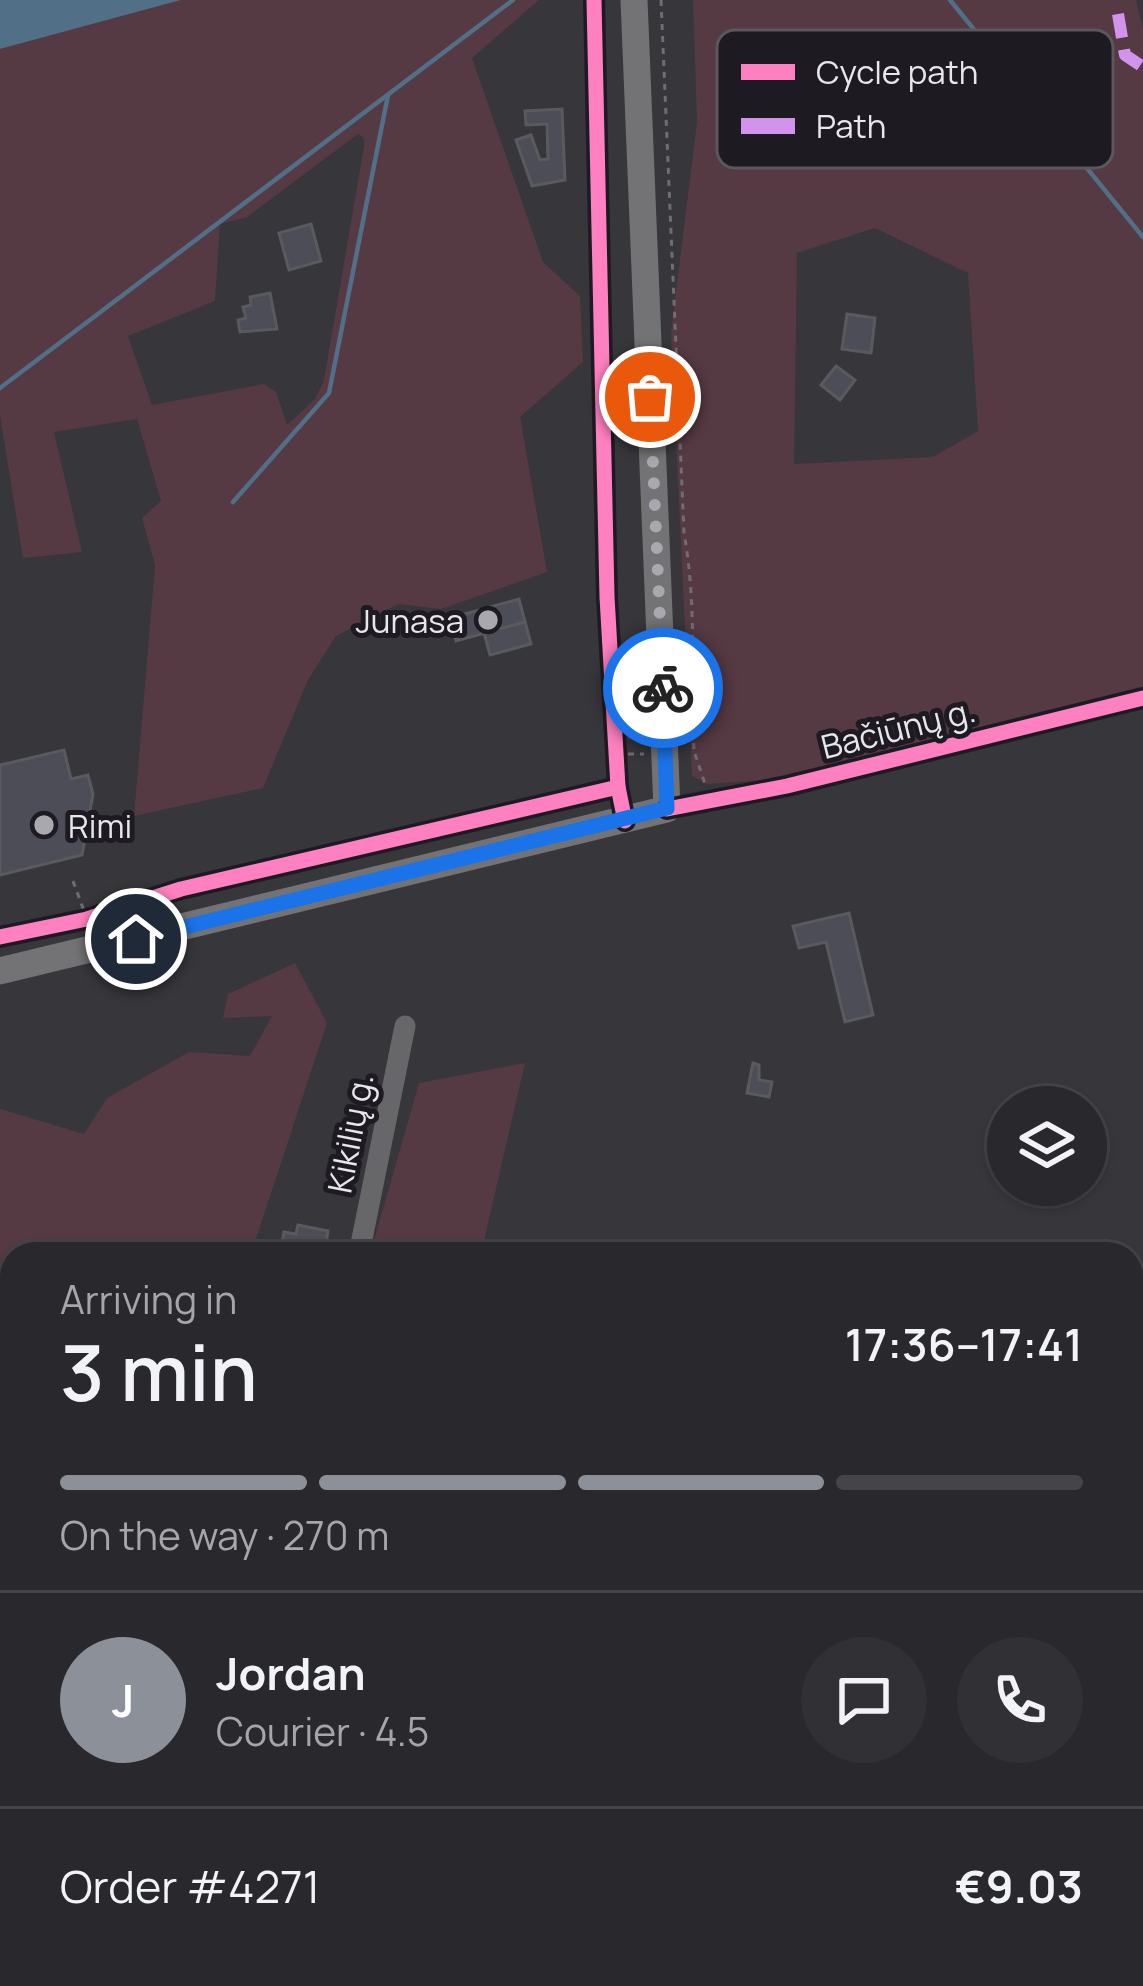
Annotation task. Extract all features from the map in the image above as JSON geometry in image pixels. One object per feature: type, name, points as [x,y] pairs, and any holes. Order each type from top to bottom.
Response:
[{"type":"main road","points":[[634,0],[667,808]]},
{"type":"main road","name":"Bačiūnų g.","points":[[0,971],[667,808]]},
{"type":"street","name":"Bačiūnų g.","points":[[667,808],[787,786],[1143,698]]},
{"type":"street","name":"Kikilių g.","points":[[361,1242],[405,1026]]},
{"type":"path","points":[[661,0],[684,533],[693,584],[689,641],[694,752]]},
{"type":"path","points":[[73,881],[87,919]]},
{"type":"shaded area","points":[[181,0],[539,0],[472,58],[543,262],[580,296],[583,362],[520,417],[547,572],[441,609],[398,604],[336,636],[308,680],[263,788],[134,816],[155,565],[142,518],[161,501],[137,419],[54,432],[82,552],[23,558],[0,415],[0,49]],"holes":[[[358,134],[364,138],[324,380],[315,399],[287,425],[276,392],[264,384],[152,405],[128,336],[215,301],[220,224],[247,217]]]},
{"type":"shaded area","points":[[693,0],[1136,0],[1143,30],[1143,691],[764,780],[707,784],[692,776],[671,332],[697,122]],"holes":[[[875,228],[968,273],[978,431],[933,457],[794,464],[797,253]]]},
{"type":"shaded area","points":[[295,963],[327,1023],[255,1242],[0,1242],[0,1109],[84,1134],[107,1098],[189,1052],[250,1056],[272,1016],[223,1018],[228,994]]},
{"type":"shaded area","points":[[525,1063],[484,1242],[373,1242],[419,1083]]},
{"type":"water","points":[[0,0],[181,0],[0,49]]},
{"type":"building","points":[[562,109],[565,180],[532,186],[516,140],[531,135],[540,160],[548,159],[547,124],[526,125],[525,111]]},
{"type":"building","points":[[311,224],[321,261],[289,270],[279,233]]},
{"type":"building","points":[[270,293],[277,329],[240,332],[238,320],[246,318],[243,307],[251,305],[250,297]]},
{"type":"building","points":[[847,314],[875,318],[871,353],[842,349]]},
{"type":"building","points":[[836,366],[855,380],[840,400],[821,385]]},
{"type":"building","name":"Junasa","points":[[519,599],[525,622],[456,641],[450,618]]},
{"type":"building","points":[[525,622],[531,644],[490,655],[484,633]]},
{"type":"building","name":"Rimi","points":[[64,750],[71,779],[88,775],[93,794],[82,855],[0,875],[0,765]]},
{"type":"building","points":[[849,913],[873,1015],[845,1022],[826,942],[799,948],[793,926]]},
{"type":"building","points":[[753,1063],[759,1065],[759,1080],[772,1082],[769,1097],[747,1093]]},
{"type":"building","points":[[298,1225],[328,1231],[326,1242],[282,1242],[284,1232],[296,1234]]},
{"type":"waterway","points":[[0,388],[513,0]]},
{"type":"waterway","points":[[950,0],[974,30]]},
{"type":"waterway","points":[[233,502],[329,393],[388,95]]},
{"type":"waterway","points":[[1087,168],[1143,237]]},
{"type":"marked path","points":[[1118,14],[1125,55],[1143,67]]},
{"type":"cycle path","points":[[594,0],[607,597],[618,787],[625,821]]},
{"type":"cycle path","points":[[667,809],[787,786],[1143,698]]},
{"type":"cycle path","points":[[0,937],[87,919],[181,889],[618,787]]},
{"type":"way so far","points":[[650,397],[663,688]]},
{"type":"place","name":"Junasa","points":[[488,620]]},
{"type":"place","name":"Rimi","points":[[44,825]]},
{"type":"route","points":[[136,939],[667,808],[663,688]]}]
